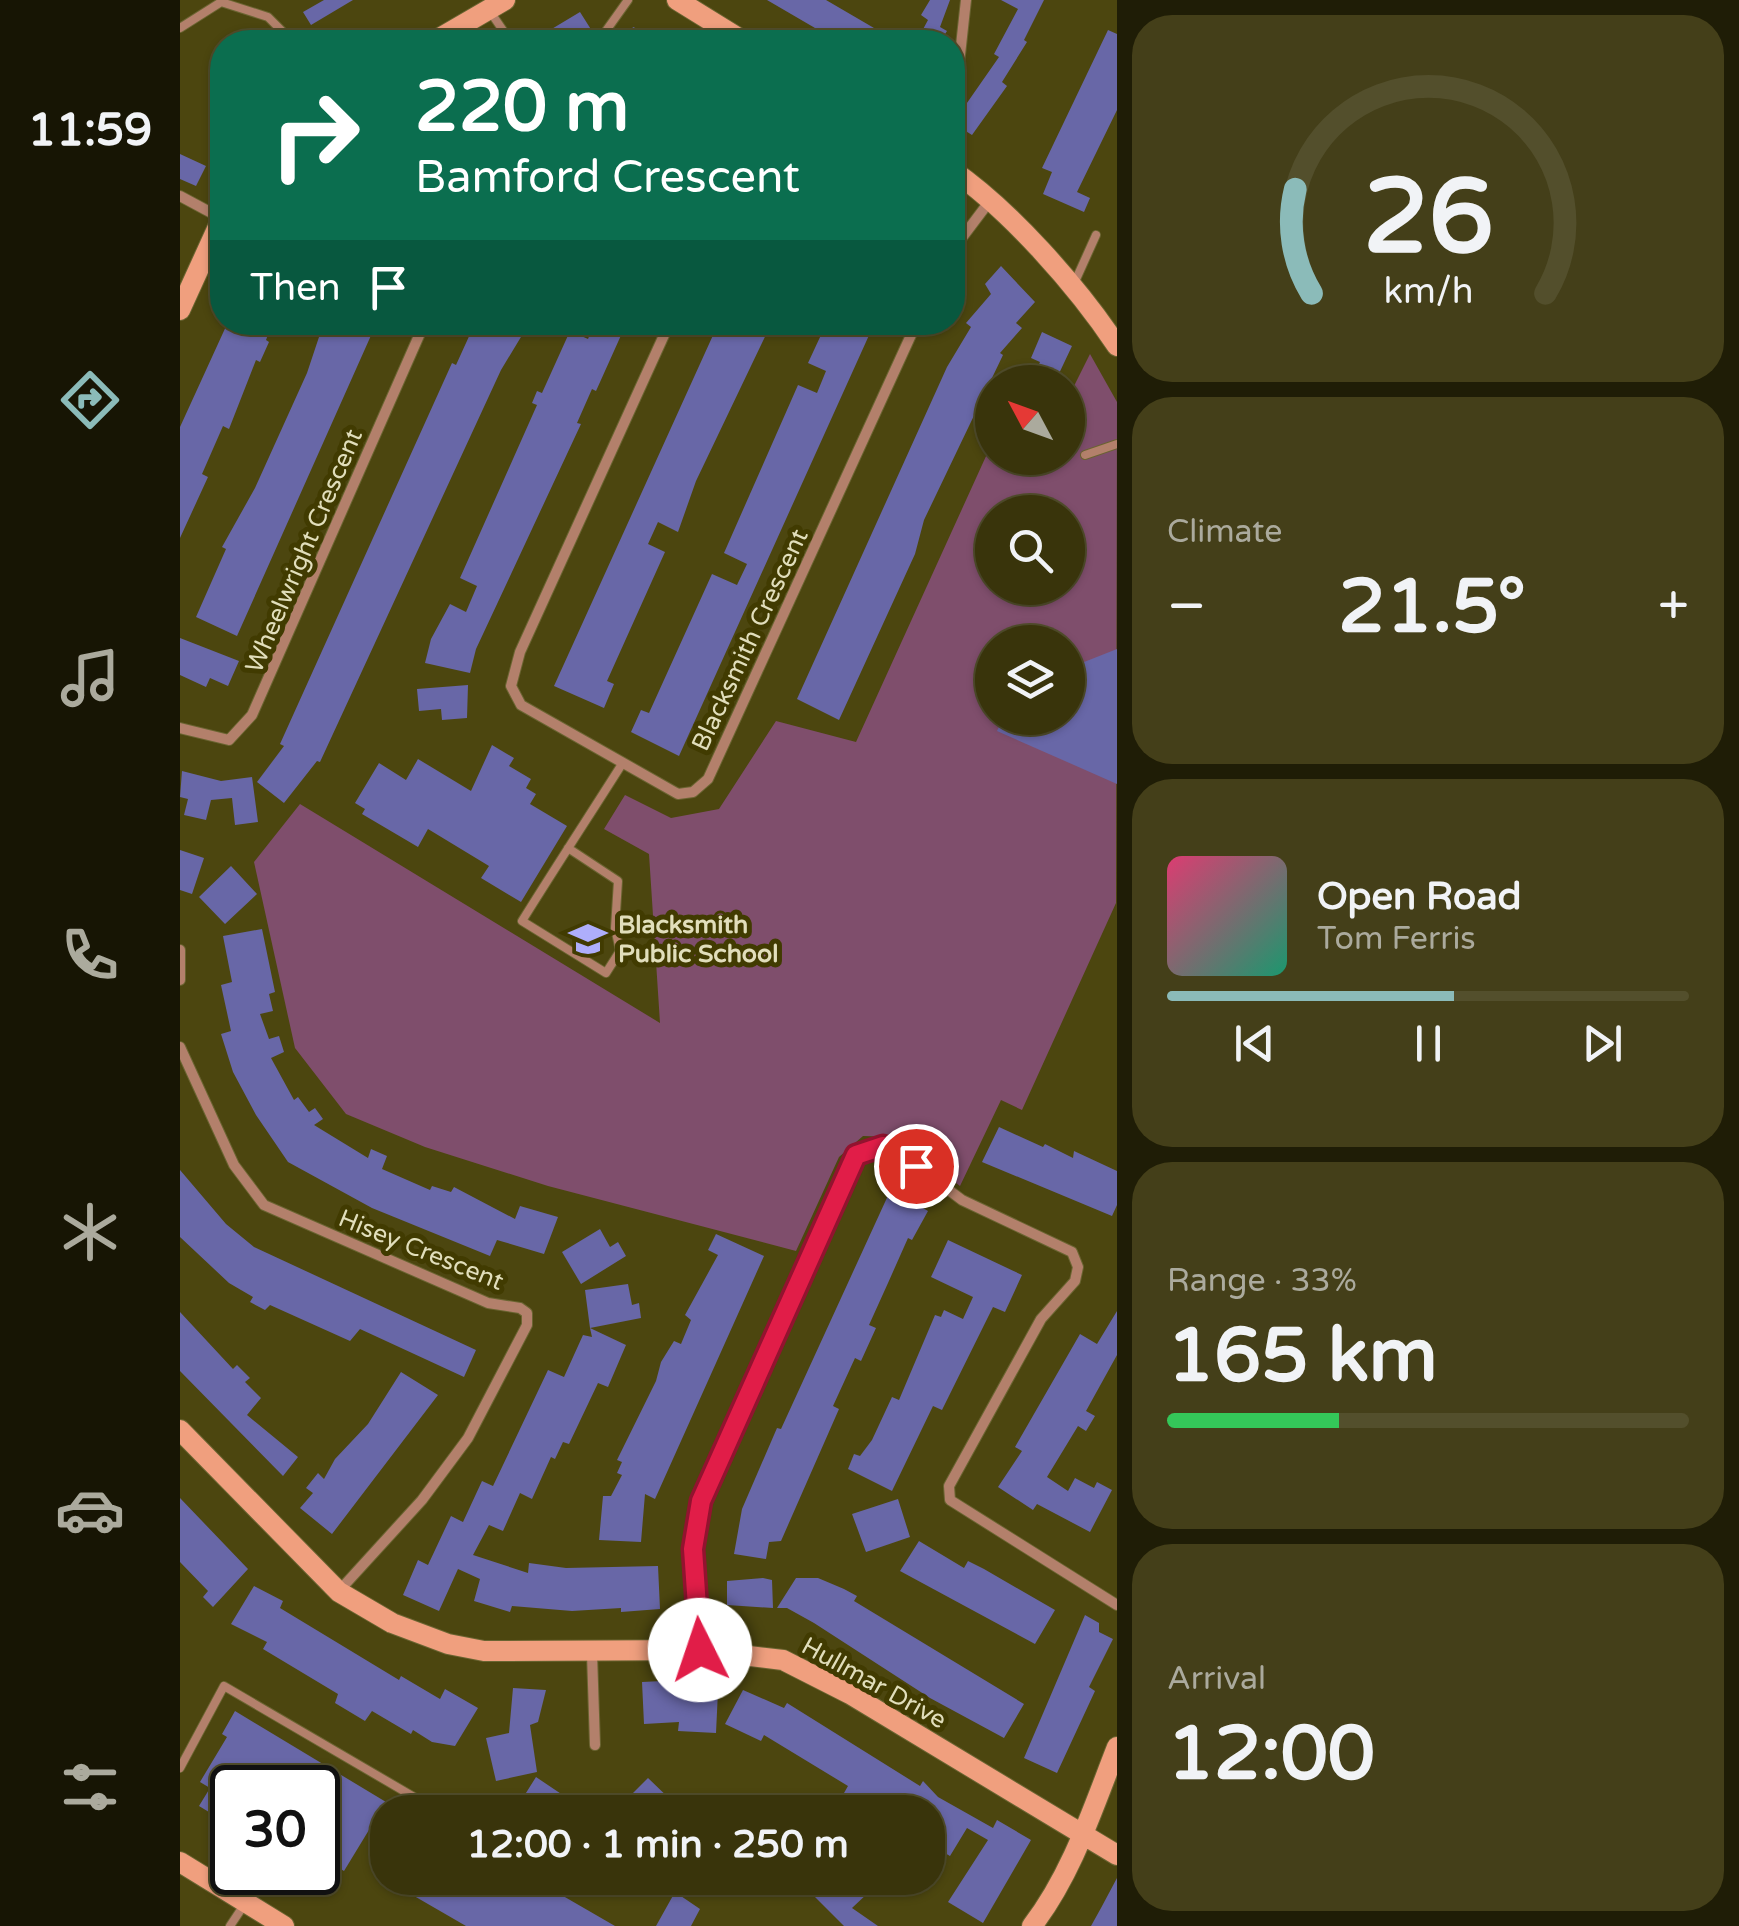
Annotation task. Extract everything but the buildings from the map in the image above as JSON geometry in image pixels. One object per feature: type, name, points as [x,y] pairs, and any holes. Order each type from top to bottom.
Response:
[{"type":"street","points":[[963,30],[966,0]]},
{"type":"street","points":[[682,1],[727,30]]},
{"type":"street","points":[[454,30],[497,5]]},
{"type":"street","points":[[965,181],[1113,334]]},
{"type":"street","points":[[180,196],[210,212]]},
{"type":"street","points":[[965,234],[989,202]]},
{"type":"street","points":[[180,310],[210,244]]},
{"type":"street","name":"Wheelwright Crescent","points":[[180,728],[230,740],[252,715],[419,335]]},
{"type":"street","name":"Blacksmith Crescent","points":[[664,335],[520,652],[511,686],[521,705],[678,794],[693,792],[708,779],[911,335]]},
{"type":"street","points":[[180,950],[180,980]]},
{"type":"street","name":"Hisey Crescent","points":[[180,1047],[234,1166],[264,1205],[488,1303],[520,1308],[527,1314],[527,1325],[468,1438],[422,1500],[339,1592]]},
{"type":"street","points":[[700,1650],[693,1549],[708,1478],[856,1155],[872,1146],[898,1151],[945,1190],[1072,1252],[1078,1267],[1075,1281],[1041,1319],[949,1486],[950,1500],[1116,1605]]},
{"type":"street","name":"Hullmar Drive","points":[[180,1430],[339,1592],[369,1612],[448,1644],[520,1654],[700,1650],[755,1654],[804,1669],[1116,1855]]},
{"type":"street","points":[[592,1654],[595,1744]]},
{"type":"street","points":[[1032,1926],[1083,1835],[1116,1746]]},
{"type":"street","points":[[180,1862],[284,1926]]},
{"type":"lane","points":[[607,30],[628,0]]},
{"type":"lane","points":[[180,28],[221,2],[268,17],[281,30]]},
{"type":"lane","points":[[497,5],[507,30]]},
{"type":"lane","points":[[1072,288],[1096,235]]},
{"type":"lane","points":[[1085,456],[1116,444]]},
{"type":"lane","points":[[568,848],[618,882],[615,928],[620,951],[606,973],[522,921],[568,848],[622,764]]},
{"type":"lane","points":[[180,1768],[224,1686],[411,1795]]},
{"type":"lane","points":[[230,1926],[246,1902]]},
{"type":"shaded area","points":[[1090,354],[1117,402],[1116,903],[1022,1110],[1001,1100],[960,1186],[896,1137],[863,1136],[839,1157],[796,1251],[548,1186],[425,1147],[346,1114],[295,1048],[254,862],[300,804],[660,1023],[649,854],[604,829],[625,795],[671,818],[719,809],[776,721],[856,742],[977,475],[1085,475],[1084,365]]},
{"type":"place","name":"Blacksmith Public School","points":[[588,939]]},
{"type":"route","points":[[700,1650],[693,1549],[708,1478],[856,1155],[863,1149],[883,1146],[898,1151],[916,1166]]}]
